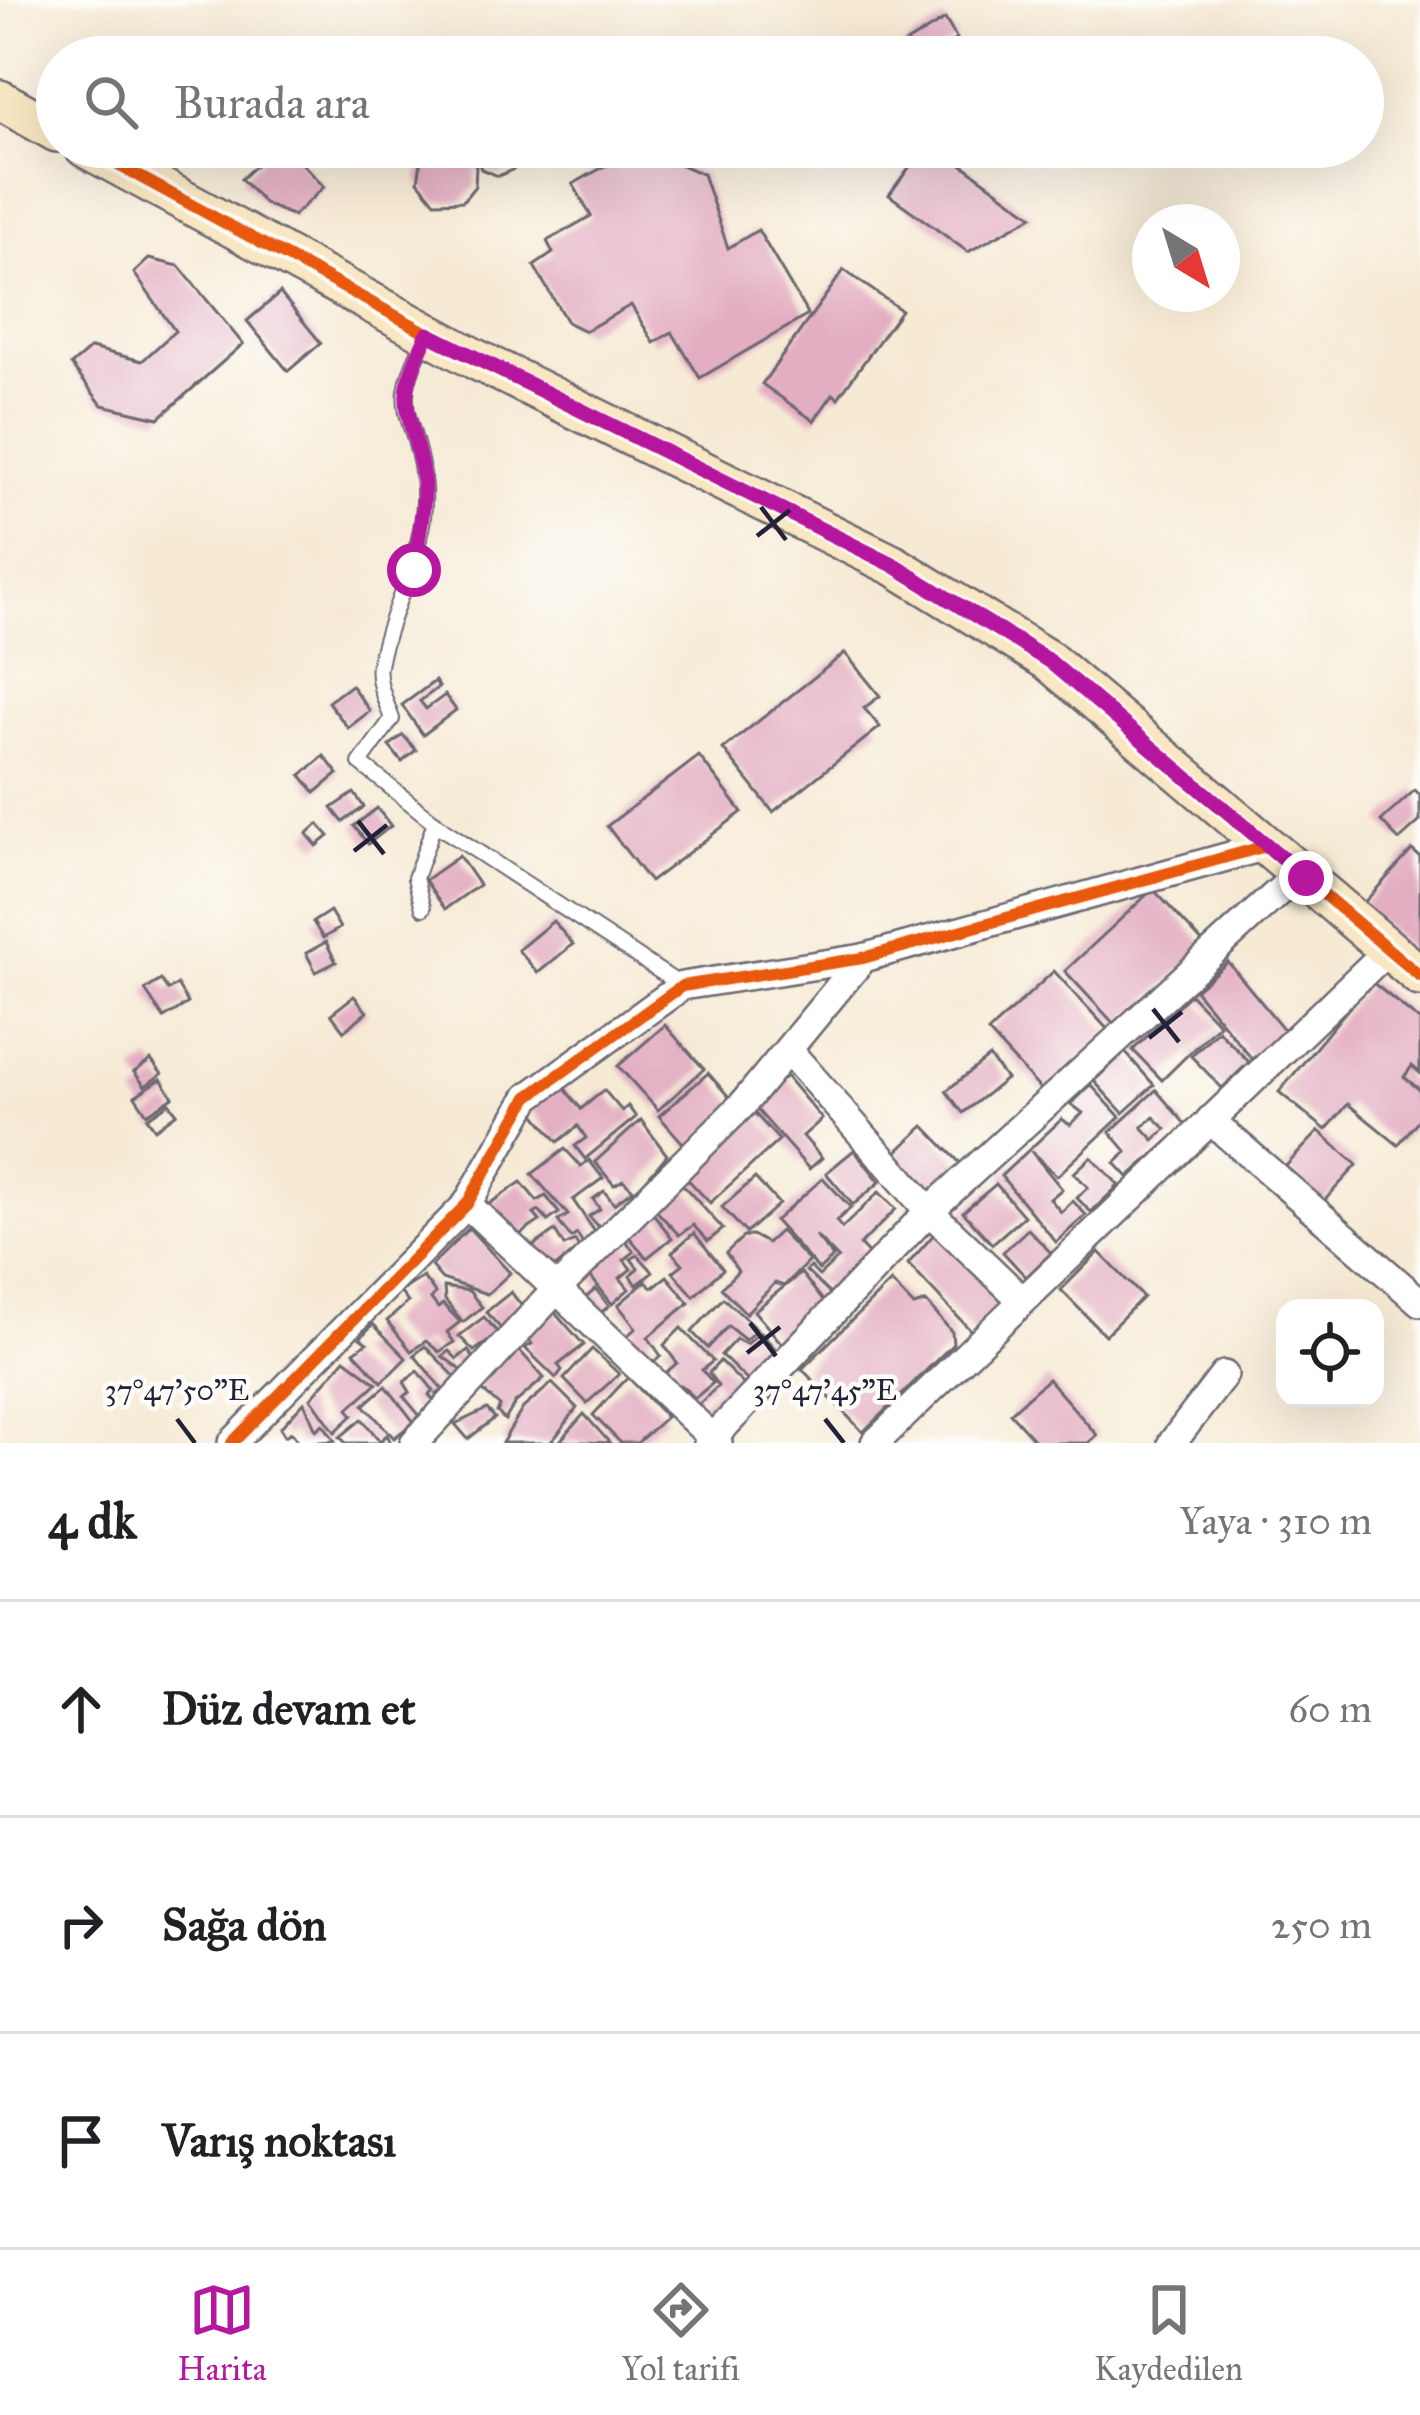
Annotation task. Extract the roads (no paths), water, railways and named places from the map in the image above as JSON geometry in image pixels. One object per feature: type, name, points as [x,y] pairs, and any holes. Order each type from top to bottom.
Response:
[{"type":"street","points":[[0,100],[36,120]]},
{"type":"street","points":[[124,168],[428,334],[914,578],[1049,661],[1420,976]]},
{"type":"street","points":[[232,1443],[467,1204],[528,1097],[682,986],[863,958],[1266,846]]},
{"type":"street","points":[[467,1204],[713,1441],[928,1211],[1299,873]]},
{"type":"street","points":[[875,1443],[1389,950]]},
{"type":"street","points":[[414,1443],[556,1290],[742,1104],[863,958]]},
{"type":"street","points":[[788,1050],[928,1211],[1022,1300]]},
{"type":"street","points":[[1210,1120],[1420,1302]]},
{"type":"street","points":[[1172,1443],[1224,1375]]},
{"type":"lane","points":[[428,334],[404,381],[407,427],[424,480],[414,570],[377,670],[392,718],[360,763],[435,822],[682,986]]},
{"type":"lane","points":[[423,908],[415,878],[435,822]]}]
